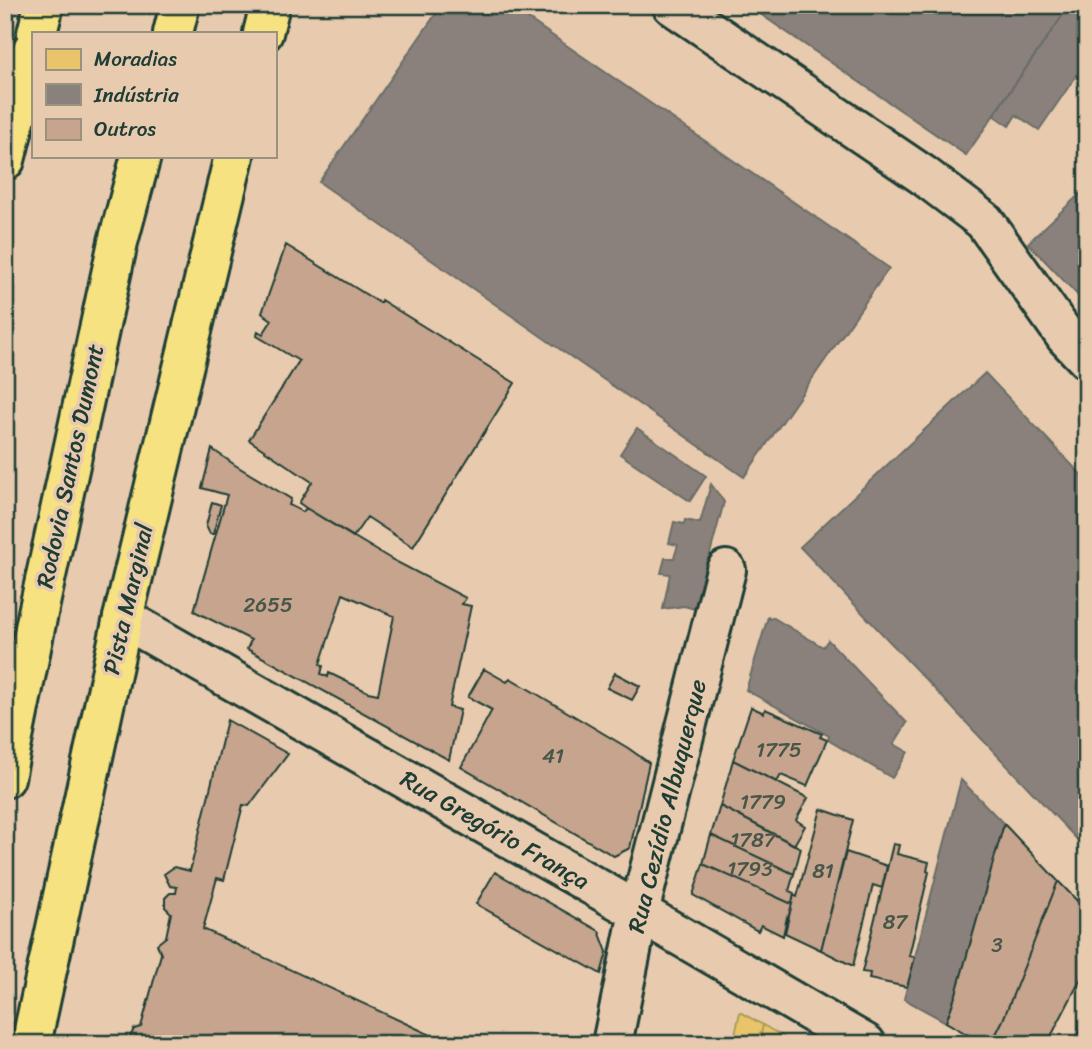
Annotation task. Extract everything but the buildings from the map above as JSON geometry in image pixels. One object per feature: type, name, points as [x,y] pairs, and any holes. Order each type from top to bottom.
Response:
[{"type":"main road","points":[[37,32],[44,5]]},
{"type":"main road","points":[[173,32],[180,5]]},
{"type":"main road","points":[[263,32],[270,5]]},
{"type":"main road","points":[[5,160],[32,53]]},
{"type":"main road","name":"Rodovia Santos Dumont","points":[[5,778],[113,269],[141,158]]},
{"type":"main road","name":"Pista Marginal","points":[[31,1044],[123,618],[234,158]]},
{"type":"street","points":[[672,5],[923,175],[984,220],[1066,337],[1087,359]]},
{"type":"street","name":"Rua Cezídio Albuquerque","points":[[612,1044],[639,912],[726,570]]},
{"type":"street","name":"Rua Gregório França","points":[[123,618],[866,1044]]}]
